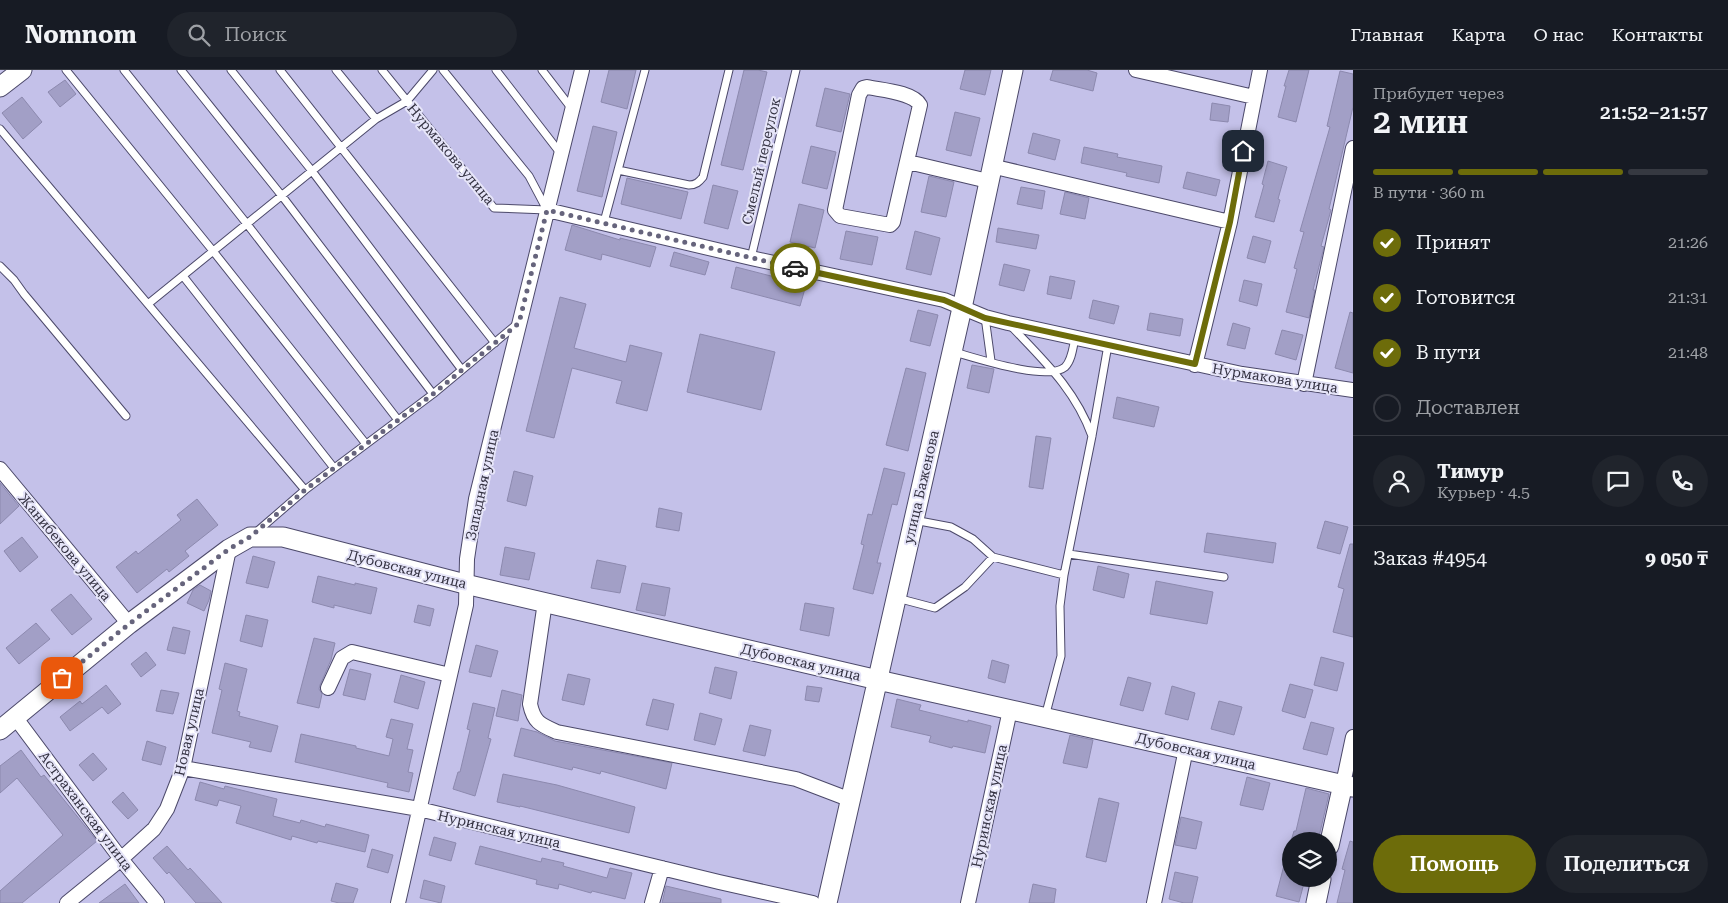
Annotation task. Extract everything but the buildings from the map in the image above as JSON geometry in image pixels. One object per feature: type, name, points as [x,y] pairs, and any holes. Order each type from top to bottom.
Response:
[{"type":"main road","points":[[0,87],[22,70]]},
{"type":"main road","name":"улица Баженова","points":[[827,903],[962,308],[1013,70]]},
{"type":"main road","points":[[0,730],[129,624],[229,549],[250,537]]},
{"type":"main road","name":"Дубовская улица","points":[[250,537],[283,537],[465,584],[878,680],[1348,785]]},
{"type":"main road","points":[[1333,832],[1348,785]]},
{"type":"main road","points":[[1316,903],[1319,887]]},
{"type":"street","name":"Западная улица","points":[[398,903],[466,605],[467,559],[476,499],[582,70]]},
{"type":"street","points":[[1136,70],[1254,97]]},
{"type":"street","points":[[1195,364],[1230,222],[1260,70]]},
{"type":"street","points":[[867,87],[910,96],[918,101],[920,105],[908,162],[892,224],[840,216],[836,213],[835,210],[859,95],[863,88],[867,87]]},
{"type":"street","points":[[1304,384],[1348,194],[1353,148]]},
{"type":"street","points":[[908,162],[990,174],[1230,222]]},
{"type":"street","name":"Нурмакова улица","points":[[547,210],[944,300],[985,318],[1242,374],[1353,390]]},
{"type":"street","name":"Жанибекова улица","points":[[0,469],[129,624]]},
{"type":"street","name":"Новая улица","points":[[67,903],[154,829],[167,808],[183,768],[229,549]]},
{"type":"street","points":[[545,602],[530,704],[532,716],[541,726],[557,732],[796,779],[850,800]]},
{"type":"street","points":[[328,688],[342,658],[352,652],[450,675]]},
{"type":"street","name":"Нуринская улица","points":[[968,903],[1010,710]]},
{"type":"street","name":"Астраханская улица","points":[[16,717],[120,859],[157,903]]},
{"type":"street","points":[[1348,785],[1353,737]]},
{"type":"street","points":[[1154,903],[1186,749]]},
{"type":"street","name":"Нуринская улица","points":[[183,768],[419,810],[813,903]]},
{"type":"street","points":[[652,903],[662,868]]},
{"type":"lane","points":[[66,70],[366,444]]},
{"type":"lane","points":[[124,70],[247,224],[398,420]]},
{"type":"lane","points":[[181,70],[282,196],[433,394]]},
{"type":"lane","points":[[231,70],[312,171],[462,370]]},
{"type":"lane","points":[[280,70],[495,343]]},
{"type":"lane","points":[[336,70],[376,119]]},
{"type":"lane","name":"Нурмакова улица","points":[[382,70],[494,208],[547,210]]},
{"type":"lane","points":[[148,304],[376,119],[407,101],[433,70]]},
{"type":"lane","points":[[443,70],[529,176],[547,210]]},
{"type":"lane","points":[[496,70],[561,154]]},
{"type":"lane","points":[[542,70],[572,110]]},
{"type":"lane","points":[[604,222],[645,70]]},
{"type":"lane","points":[[618,170],[689,185],[700,182],[703,177],[729,70]]},
{"type":"lane","name":"Смелый переулок","points":[[752,258],[796,70]]},
{"type":"lane","points":[[0,129],[305,490]]},
{"type":"lane","points":[[0,266],[14,280],[126,416]]},
{"type":"lane","points":[[183,276],[334,468]]},
{"type":"lane","points":[[985,318],[991,361]]},
{"type":"lane","points":[[250,537],[305,490],[433,394],[519,323]]},
{"type":"lane","points":[[1008,323],[1054,371],[1076,399],[1086,418],[1092,436]]},
{"type":"lane","points":[[952,351],[1019,369],[1054,371],[1066,365],[1070,358],[1075,338]]},
{"type":"lane","points":[[1045,718],[1061,656],[1060,606],[1064,575],[1108,345]]},
{"type":"lane","points":[[913,519],[951,527],[973,539],[993,557],[1064,575]]},
{"type":"lane","points":[[1069,554],[1224,577]]},
{"type":"lane","points":[[896,598],[935,608],[965,587],[993,557]]},
{"type":"way so far","points":[[62,678],[129,624],[229,549],[250,537],[305,490],[433,394],[519,323],[547,210],[795,268]]},
{"type":"route","points":[[795,268],[944,300],[985,318],[1195,364],[1230,222],[1243,151]]}]
